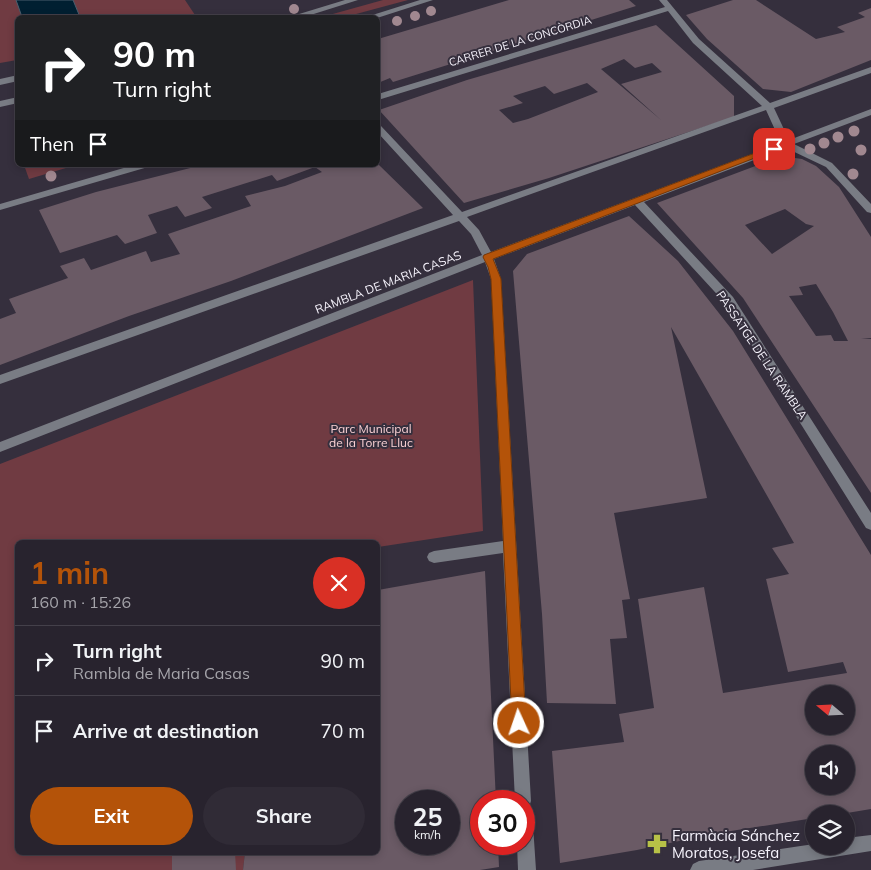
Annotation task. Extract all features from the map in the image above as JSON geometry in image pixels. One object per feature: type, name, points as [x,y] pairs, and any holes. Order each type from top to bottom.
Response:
[{"type":"street","points":[[301,15],[354,0]]},
{"type":"street","points":[[377,15],[429,0]]},
{"type":"street","points":[[663,0],[696,41],[769,107],[786,144],[829,165],[871,210]]},
{"type":"street","name":"CARRER DE LA CONCÒRDIA","points":[[380,96],[670,8]]},
{"type":"street","points":[[0,380],[871,70]]},
{"type":"street","points":[[0,82],[15,79]]},
{"type":"street","points":[[0,104],[15,101]]},
{"type":"street","name":"RAMBLA DE MARIA CASAS","points":[[0,447],[636,200],[871,112]]},
{"type":"street","points":[[380,130],[475,232],[493,267],[496,279],[522,790]]},
{"type":"street","points":[[0,207],[138,167]]},
{"type":"street","name":"PASSATGE DE LA RAMBLA","points":[[636,200],[729,300],[871,524]]},
{"type":"street","points":[[434,557],[510,546]]},
{"type":"street","points":[[699,870],[871,843]]},
{"type":"street","points":[[526,855],[527,870]]},
{"type":"green space","points":[[0,0],[185,0],[195,15],[15,15],[15,60],[0,63]]},
{"type":"green space","points":[[383,0],[408,0],[352,15],[329,15]]},
{"type":"green space","points":[[25,167],[69,167],[29,179]]},
{"type":"green space","name":"Parc Municipal de la Torre Lluc","points":[[473,280],[483,531],[380,547],[380,540],[15,540],[15,855],[245,855],[243,870],[0,870],[0,464]]},
{"type":"water","points":[[16,0],[73,0],[79,15],[21,15]]},
{"type":"building","points":[[509,0],[629,0],[636,6],[393,82],[390,78],[380,82],[380,38]]},
{"type":"building","points":[[733,0],[756,0],[816,39],[845,32],[837,27],[865,17],[858,13],[871,8],[871,60],[791,92],[763,89],[707,39],[686,15]]},
{"type":"building","points":[[656,25],[734,96],[734,117],[549,178],[464,203],[380,110],[467,80]],"holes":[[[624,59],[635,68],[652,63],[662,72],[621,84],[661,120],[601,69]],[[587,83],[598,92],[513,123],[499,110],[523,103],[513,96],[545,86],[554,94]]]},
{"type":"building","points":[[782,156],[802,159],[816,166],[839,187],[871,237],[871,338],[861,339],[871,339],[871,493],[743,298],[657,203]],"holes":[[[785,209],[806,224],[814,226],[772,254],[745,225]],[[816,284],[833,312],[848,341],[834,341],[831,335],[816,336],[789,296],[803,295],[799,287]]]},
{"type":"building","points":[[380,166],[423,208],[231,281],[129,316],[0,365],[0,319],[16,313],[9,299],[68,278],[60,266],[84,258],[91,270],[146,251],[151,262],[180,254],[168,234],[251,206],[245,196],[285,186],[322,172],[315,167]]},
{"type":"building","points":[[194,167],[315,167],[277,181],[272,175],[202,197],[212,208],[185,217],[177,206],[148,215],[157,233],[125,244],[117,235],[60,253],[39,210],[96,192]]},
{"type":"building","points":[[629,216],[678,261],[733,331],[871,555],[871,809],[855,812],[855,805],[805,805],[805,819],[712,834],[637,850],[560,863],[552,751],[624,742],[619,714],[654,708],[638,599],[704,587],[723,693],[847,673],[843,662],[788,672],[766,579],[789,574],[772,548],[794,543],[671,327],[707,498],[614,513],[630,599],[622,600],[627,638],[610,639],[616,704],[547,703],[542,614],[513,271],[527,254]]},
{"type":"building","points":[[485,571],[495,790],[470,790],[470,855],[498,855],[499,867],[480,870],[243,870],[245,855],[380,855],[380,590]]},
{"type":"building","points":[[172,855],[235,855],[236,870],[172,870]]},
{"type":"place","name":"Farmàcia Sánchez Moratos, Josefa","points":[[657,844]]},
{"type":"route","points":[[519,723],[496,279],[488,257],[774,149]]}]
